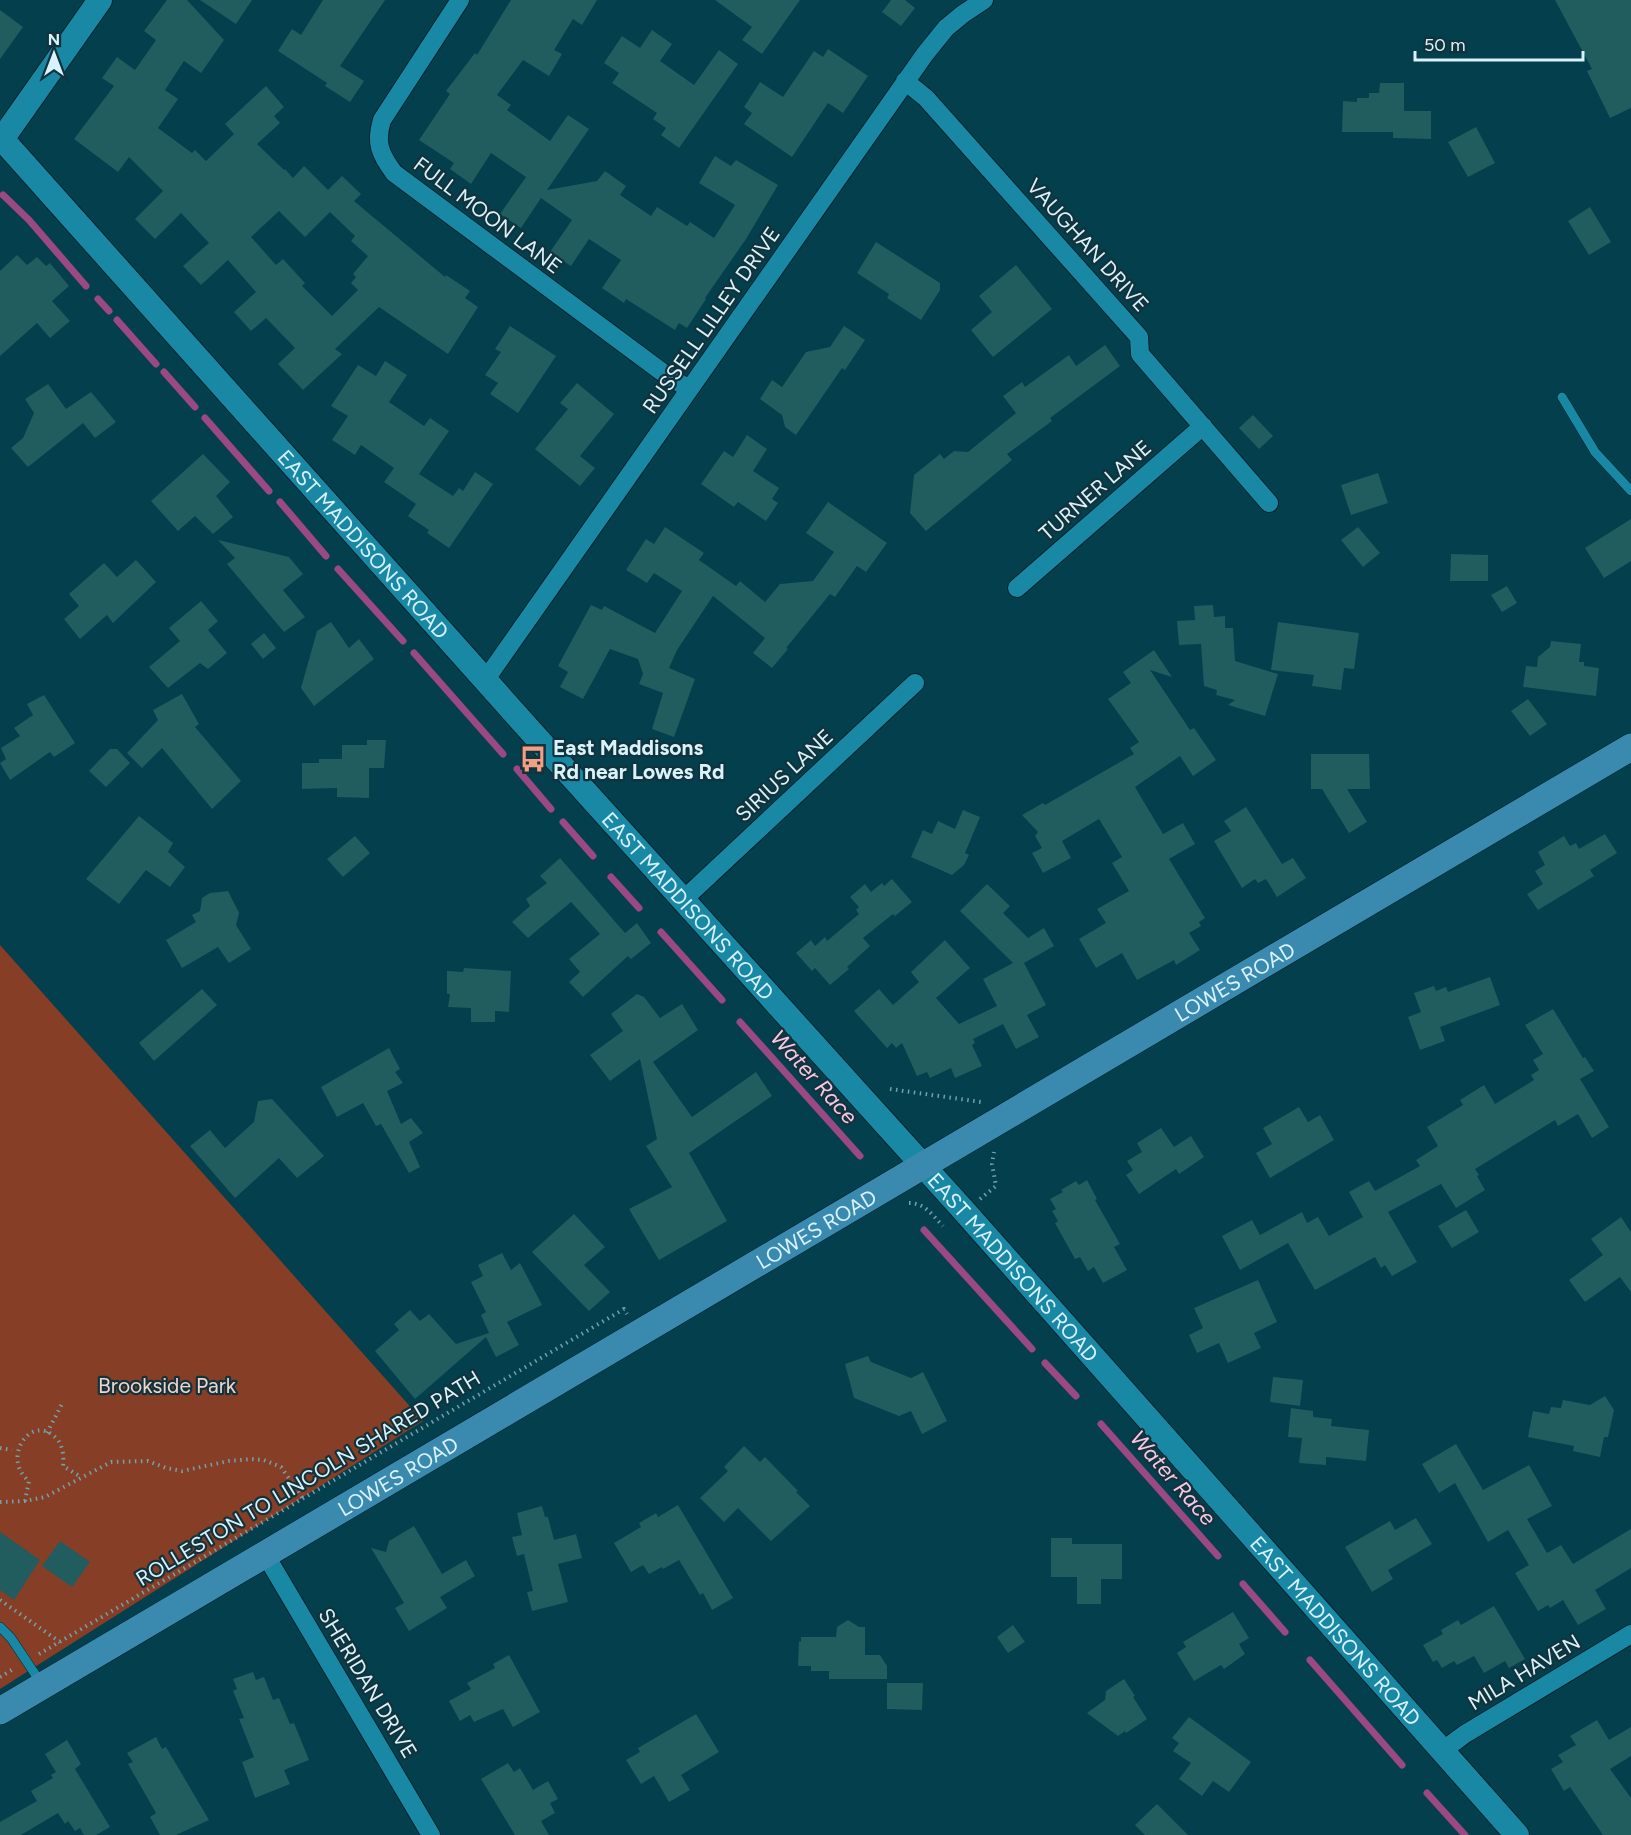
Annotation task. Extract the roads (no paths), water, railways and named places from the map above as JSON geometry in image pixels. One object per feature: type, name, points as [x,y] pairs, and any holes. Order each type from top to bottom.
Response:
[{"type":"main road","name":"LOWES ROAD","points":[[0,1711],[1631,747]]},
{"type":"street","points":[[1,140],[100,0]]},
{"type":"street","name":"FULL MOON LANE","points":[[460,0],[382,120],[378,135],[382,156],[394,173],[662,372],[689,389]]},
{"type":"street","name":"RUSSELL LILLEY DRIVE","points":[[486,679],[905,81],[945,28],[984,0]]},
{"type":"street","name":"VAUGHAN DRIVE","points":[[905,81],[926,98],[1139,337],[1140,354],[1269,503]]},
{"type":"street","name":"EAST MADDISONS ROAD","points":[[1,140],[924,1165],[1517,1835]]},
{"type":"street","name":"TURNER LANE","points":[[1017,588],[1203,426]]},
{"type":"street","name":"SIRIUS LANE","points":[[683,900],[915,683]]},
{"type":"street","name":"SHERIDAN DRIVE","points":[[265,1554],[431,1835]]},
{"type":"street","name":"MILA HAVEN","points":[[1442,1751],[1465,1734],[1631,1634]]},
{"type":"lane","points":[[1562,397],[1595,452],[1631,491]]},
{"type":"lane","points":[[0,1627],[11,1638],[42,1686]]},
{"type":"waterway","name":"Water Race","points":[[3,195],[29,220],[86,286]]},
{"type":"waterway","name":"Water Race","points":[[98,299],[109,311]]},
{"type":"waterway","name":"Water Race","points":[[117,320],[156,364]]},
{"type":"waterway","name":"Water Race","points":[[164,372],[195,407]]},
{"type":"waterway","name":"Water Race","points":[[205,418],[269,491]]},
{"type":"waterway","name":"Water Race","points":[[280,502],[326,556]]},
{"type":"waterway","name":"Water Race","points":[[338,569],[403,641]]},
{"type":"waterway","name":"Water Race","points":[[414,653],[503,754]]},
{"type":"waterway","name":"Water Race","points":[[517,769],[551,809]]},
{"type":"waterway","name":"Water Race","points":[[563,822],[593,856]]},
{"type":"waterway","name":"Water Race","points":[[611,877],[639,908]]},
{"type":"waterway","name":"Water Race","points":[[661,932],[722,1000]]},
{"type":"waterway","name":"Water Race","points":[[740,1022],[860,1156]]},
{"type":"waterway","name":"Water Race","points":[[924,1230],[1032,1349]]},
{"type":"waterway","name":"Water Race","points":[[1045,1363],[1076,1396]]},
{"type":"waterway","name":"Water Race","points":[[1101,1424],[1218,1556]]},
{"type":"waterway","name":"Water Race","points":[[1243,1584],[1285,1632]]},
{"type":"waterway","name":"Water Race","points":[[1310,1660],[1402,1765]]},
{"type":"waterway","name":"Water Race","points":[[1427,1793],[1465,1835]]},
{"type":"place","name":"East Maddisons Rd near Lowes Rd","points":[[533,759]]},
{"type":"park label","name":"Brookside Park","points":[[167,1385]]}]
